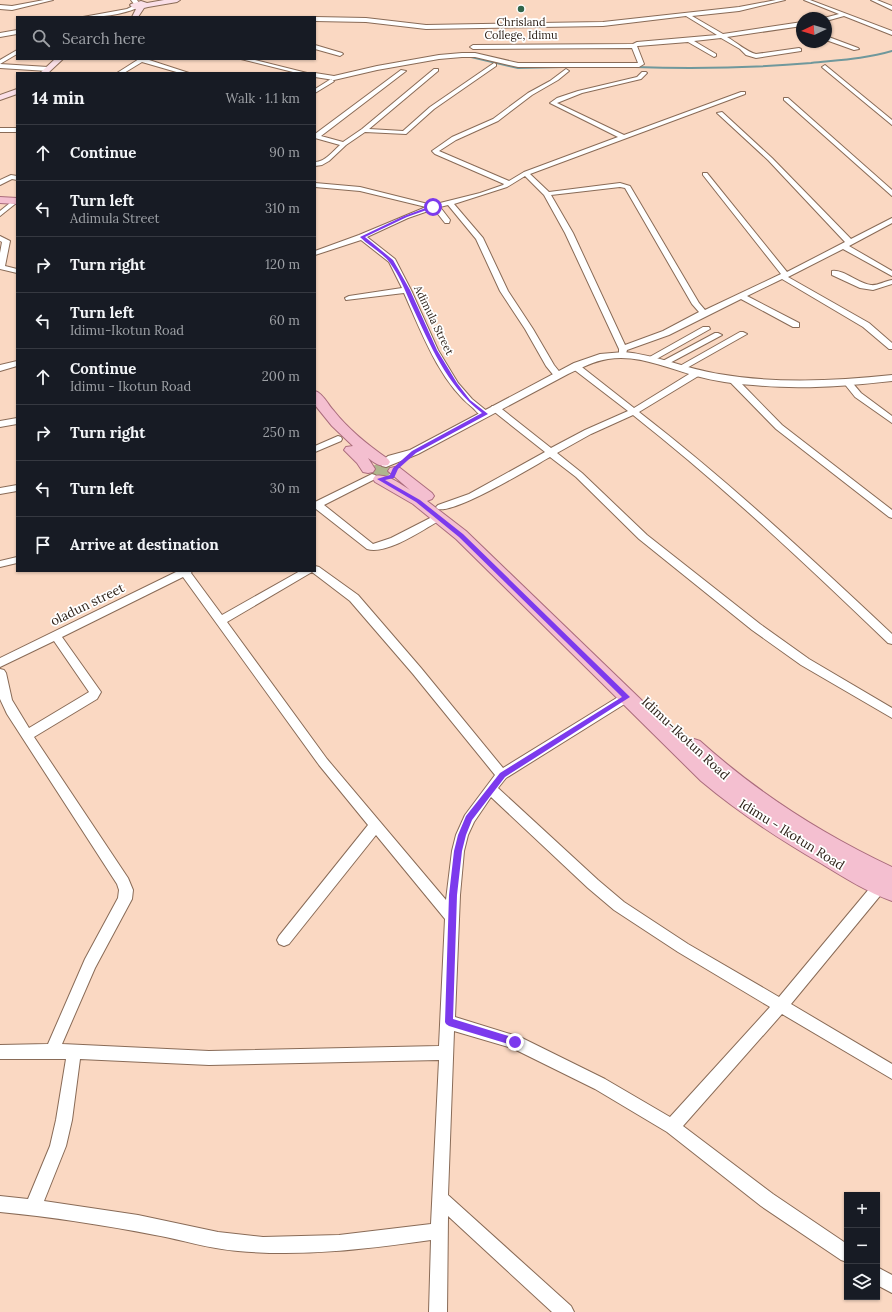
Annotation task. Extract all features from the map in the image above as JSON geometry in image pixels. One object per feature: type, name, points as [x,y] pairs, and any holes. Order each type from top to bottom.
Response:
[{"type":"main road","points":[[129,16],[139,5],[163,0]]},
{"type":"main road","points":[[139,5],[177,0]]},
{"type":"main road","points":[[134,16],[139,5]]},
{"type":"main road","points":[[48,72],[58,60]]},
{"type":"main road","points":[[48,72],[64,60]]},
{"type":"main road","points":[[0,98],[16,91]]},
{"type":"main road","points":[[0,102],[16,94]]},
{"type":"main road","points":[[0,200],[16,202]]},
{"type":"main road","points":[[0,204],[16,202]]},
{"type":"main road","name":"Idimu-Ikotun Road","points":[[316,396],[332,420],[371,455],[383,470]]},
{"type":"main road","name":"Idimu-Ikotun Road","points":[[316,413],[338,438],[362,460],[383,470],[488,549],[642,698],[742,789],[815,838],[862,863],[888,885]]},
{"type":"main road","name":"Idimu - Ikotun Road","points":[[440,512],[461,535],[708,776],[739,802],[778,829],[888,885]]},
{"type":"street","points":[[0,8],[12,8],[51,0]]},
{"type":"street","points":[[316,19],[366,20],[426,27],[603,24],[739,9],[783,0]]},
{"type":"street","points":[[806,0],[892,33]]},
{"type":"street","points":[[873,0],[892,8]]},
{"type":"street","points":[[92,16],[128,10],[139,5]]},
{"type":"street","points":[[687,15],[721,35],[752,56],[799,50]]},
{"type":"street","points":[[832,18],[844,15]]},
{"type":"street","points":[[473,47],[634,46],[639,44],[689,40],[794,26]]},
{"type":"street","points":[[0,36],[16,32]]},
{"type":"street","points":[[689,40],[714,55]]},
{"type":"street","points":[[832,40],[856,49]]},
{"type":"street","points":[[316,90],[334,78],[377,68],[439,57],[462,55],[475,55],[518,65],[640,65],[641,64],[634,46]]},
{"type":"street","points":[[316,47],[340,54]]},
{"type":"street","points":[[1,66],[16,53]]},
{"type":"street","points":[[122,72],[140,60]]},
{"type":"street","points":[[145,60],[183,72]]},
{"type":"street","points":[[248,60],[300,72]]},
{"type":"street","points":[[364,130],[404,134],[432,108],[494,65]]},
{"type":"street","points":[[1,66],[48,72]]},
{"type":"street","points":[[825,67],[892,123]]},
{"type":"street","points":[[316,164],[320,164],[327,160],[344,144],[364,130],[436,70]]},
{"type":"street","points":[[316,136],[403,71]]},
{"type":"street","points":[[508,183],[435,151],[467,133],[492,123],[515,108],[531,94],[558,80],[566,72]]},
{"type":"street","points":[[623,137],[553,104],[556,101],[575,94],[639,78],[644,73]]},
{"type":"street","points":[[316,75],[331,79]]},
{"type":"street","points":[[316,253],[362,237],[434,206],[482,194],[508,183],[526,173],[743,93]]},
{"type":"street","points":[[786,99],[892,194]]},
{"type":"street","points":[[720,113],[770,159],[846,244],[892,274]]},
{"type":"street","points":[[0,130],[16,130]]},
{"type":"street","points":[[316,136],[344,144]]},
{"type":"street","points":[[526,173],[547,194],[569,233],[623,352]]},
{"type":"street","points":[[705,174],[784,276],[860,322],[892,347]]},
{"type":"street","points":[[0,183],[11,177],[16,178]]},
{"type":"street","points":[[547,194],[620,184],[628,187],[696,304],[704,313]]},
{"type":"street","points":[[316,185],[338,185],[383,192],[434,206],[447,220],[447,222]]},
{"type":"street","points":[[0,214],[16,202]]},
{"type":"street","points":[[450,203],[479,238],[504,290],[550,366],[558,375]]},
{"type":"street","points":[[696,373],[633,412],[588,432],[549,452],[472,496],[440,512],[398,539],[380,547],[371,547],[317,506],[495,408],[575,366],[623,352],[666,333],[704,313],[784,276],[892,220]]},
{"type":"street","name":"Adimula Street","points":[[362,237],[392,261],[434,350],[455,384],[469,401],[485,414]]},
{"type":"street","points":[[0,238],[6,241],[0,266],[16,270]]},
{"type":"street","points":[[835,273],[863,286],[873,288],[892,282]]},
{"type":"street","points":[[349,298],[407,290]]},
{"type":"street","points":[[741,296],[796,325]]},
{"type":"street","points":[[650,359],[706,329]]},
{"type":"street","points":[[682,367],[743,334]]},
{"type":"street","points":[[663,362],[718,335]]},
{"type":"street","points":[[623,352],[682,367],[696,373],[734,380],[791,385],[892,378]]},
{"type":"street","points":[[0,368],[16,363]]},
{"type":"street","points":[[575,366],[670,440],[786,540],[892,640]]},
{"type":"street","points":[[734,380],[779,427],[892,515]]},
{"type":"street","points":[[847,382],[858,395],[892,420]]},
{"type":"street","points":[[495,408],[593,488],[643,537],[756,627],[805,662],[892,714]]},
{"type":"street","points":[[0,424],[16,421]]},
{"type":"street","points":[[316,449],[338,438]]},
{"type":"street","points":[[0,491],[16,488]]},
{"type":"street","points":[[0,564],[16,560]]},
{"type":"street","points":[[316,571],[354,598],[417,671],[502,775]]},
{"type":"street","points":[[186,572],[323,762],[453,918]]},
{"type":"street","name":"oladun street","points":[[0,663],[186,572]]},
{"type":"street","points":[[221,621],[306,572]]},
{"type":"street","points":[[27,735],[93,696],[95,692],[55,635]]},
{"type":"street","points":[[0,672],[6,700],[13,714],[123,882],[126,890],[126,899],[90,964],[52,1051]]},
{"type":"street","points":[[438,1312],[440,1198],[453,918],[458,851],[462,835],[469,818],[502,775],[627,697]]},
{"type":"street","points":[[491,789],[593,884],[619,906],[683,948],[892,1072]]},
{"type":"street","points":[[284,940],[376,825]]},
{"type":"street","points":[[672,1127],[888,885]]},
{"type":"street","points":[[449,1022],[515,1042],[538,1052],[600,1084],[672,1127],[767,1200],[844,1252]]},
{"type":"street","points":[[0,1052],[52,1051],[208,1058],[447,1053]]},
{"type":"street","points":[[32,1207],[58,1146],[64,1120],[74,1052]]},
{"type":"street","points":[[440,1198],[565,1312]]},
{"type":"street","points":[[0,1204],[32,1207],[250,1244],[291,1245],[357,1242],[440,1231]]},
{"type":"street","points":[[880,1277],[892,1285]]},
{"type":"green space","points":[[377,464],[388,465],[392,469],[391,473],[386,477],[373,476],[370,472],[371,467]]},
{"type":"waterway","points":[[635,67],[723,68],[789,65],[852,59],[892,51]]},
{"type":"waterway","points":[[471,57],[518,68],[563,67]]},
{"type":"place","name":"Chrisland College, Idimu","points":[[521,9]]},
{"type":"route","points":[[433,207],[406,217],[362,237],[392,261],[434,350],[455,384],[469,401],[485,414],[414,452],[395,469],[392,476],[380,479],[418,501],[461,535],[627,697],[502,775],[469,818],[462,835],[458,851],[453,895],[449,1022],[515,1042]]}]
